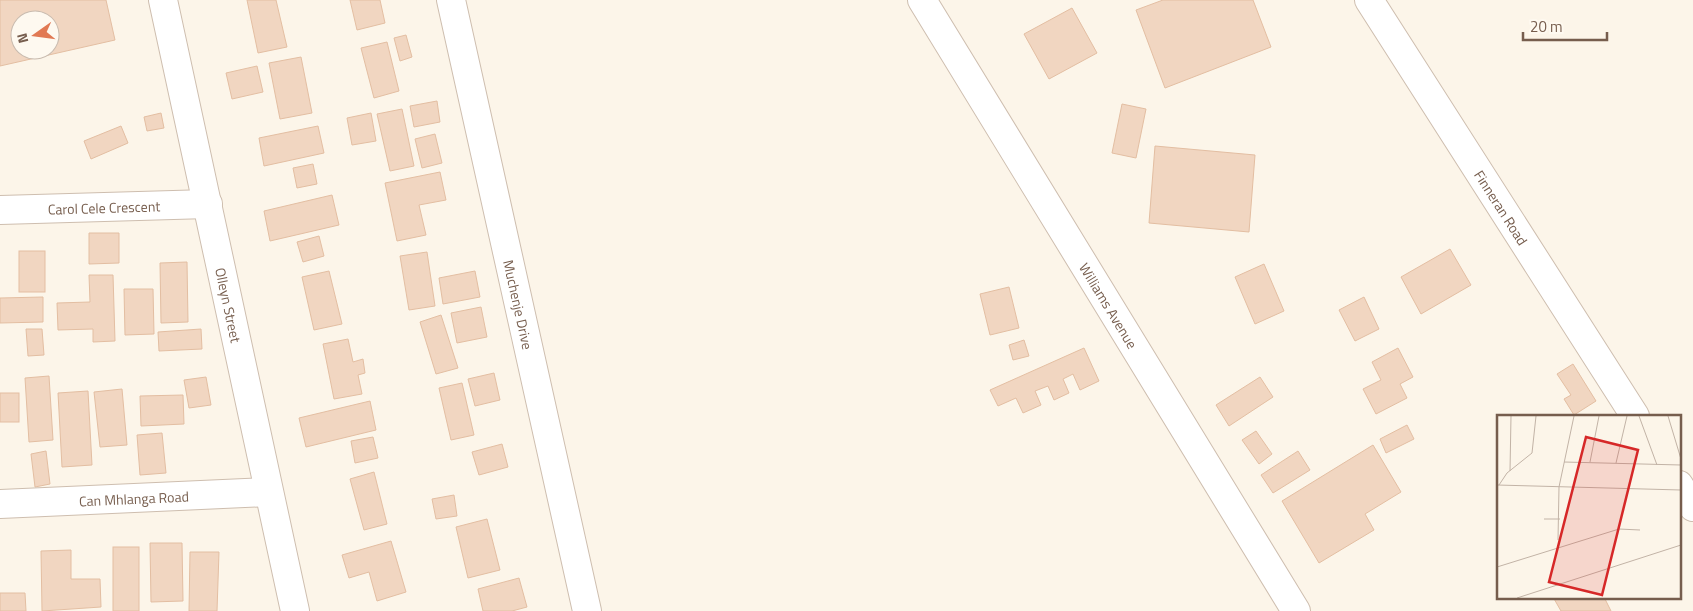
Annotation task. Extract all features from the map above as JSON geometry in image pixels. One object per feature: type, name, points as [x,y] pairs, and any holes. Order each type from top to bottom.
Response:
[{"type":"street","name":"Olleyn Street","points":[[163,0],[295,611]]},
{"type":"street","name":"Muchenje Drive","points":[[451,0],[587,611]]},
{"type":"street","name":"Williams Avenue","points":[[922,0],[1296,611]]},
{"type":"street","name":"Finneran Road","points":[[1368,0],[1634,415]]},
{"type":"street","name":"Carol Cele Crescent","points":[[0,210],[208,204]]},
{"type":"street","points":[[1680,487],[1693,507]]},
{"type":"street","name":"Can Mhlanga Road","points":[[0,504],[268,492]]},
{"type":"building","points":[[0,0],[106,0],[115,40],[60,52],[60,10],[10,10],[10,60],[27,60],[0,66]]},
{"type":"building","points":[[247,0],[276,0],[287,47],[258,53]]},
{"type":"building","points":[[350,0],[380,0],[385,23],[357,30]]},
{"type":"building","points":[[1163,0],[1253,0],[1271,47],[1165,88],[1136,10]]},
{"type":"building","points":[[1072,8],[1097,53],[1049,79],[1024,34]]},
{"type":"building","points":[[406,35],[412,57],[400,61],[394,38]]},
{"type":"building","points":[[387,42],[399,91],[374,98],[361,48]]},
{"type":"building","points":[[301,57],[312,113],[280,119],[269,63]]},
{"type":"building","points":[[257,66],[263,92],[232,99],[226,73]]},
{"type":"building","points":[[437,101],[440,122],[414,127],[410,106]]},
{"type":"building","points":[[1122,104],[1146,109],[1136,158],[1112,153]]},
{"type":"building","points":[[402,109],[414,166],[390,171],[377,114]]},
{"type":"building","points":[[161,113],[164,128],[147,131],[144,117]]},
{"type":"building","points":[[371,113],[376,141],[352,145],[347,118]]},
{"type":"building","points":[[121,126],[128,143],[91,159],[84,141]]},
{"type":"building","points":[[318,126],[324,153],[264,166],[259,138]]},
{"type":"building","points":[[435,134],[442,163],[422,168],[415,139]]},
{"type":"building","points":[[1155,146],[1255,155],[1249,232],[1149,223]]},
{"type":"building","points":[[313,164],[317,184],[297,188],[293,168]]},
{"type":"building","points":[[440,172],[446,200],[419,205],[426,235],[397,241],[385,183]]},
{"type":"building","points":[[332,195],[339,225],[270,241],[264,211]]},
{"type":"building","points":[[89,233],[119,233],[119,263],[89,264]]},
{"type":"building","points":[[319,236],[324,256],[303,262],[297,242]]},
{"type":"building","points":[[1450,249],[1471,285],[1421,314],[1401,277]]},
{"type":"building","points":[[19,251],[45,251],[45,292],[19,292]]},
{"type":"building","points":[[427,252],[435,306],[409,310],[400,256]]},
{"type":"building","points":[[187,262],[188,322],[161,323],[160,263]]},
{"type":"building","points":[[1264,264],[1284,311],[1255,324],[1235,277]]},
{"type":"building","points":[[329,271],[342,324],[314,330],[302,277]]},
{"type":"building","points":[[475,271],[480,297],[443,304],[439,278]]},
{"type":"building","points":[[89,275],[113,275],[115,341],[93,342],[93,329],[58,330],[57,303],[90,302]]},
{"type":"building","points":[[1009,287],[1019,328],[990,335],[980,294]]},
{"type":"building","points":[[124,289],[153,289],[154,334],[125,335]]},
{"type":"building","points":[[43,297],[43,322],[0,323],[0,298]]},
{"type":"building","points":[[1364,297],[1379,329],[1355,341],[1339,310]]},
{"type":"building","points":[[481,307],[487,337],[457,343],[451,313]]},
{"type":"building","points":[[441,315],[458,368],[436,374],[420,322]]},
{"type":"building","points":[[26,329],[42,329],[44,355],[28,356]]},
{"type":"building","points":[[201,329],[202,349],[159,351],[158,332]]},
{"type":"building","points":[[348,339],[353,362],[363,359],[365,373],[358,375],[362,394],[334,399],[323,344]]},
{"type":"building","points":[[1024,340],[1029,356],[1013,360],[1009,345]]},
{"type":"building","points":[[1084,348],[1099,381],[1080,390],[1073,374],[1063,379],[1069,393],[1054,400],[1048,386],[1035,391],[1041,405],[1023,413],[1016,398],[998,406],[990,390]]},
{"type":"building","points":[[1398,348],[1413,377],[1400,384],[1407,398],[1376,414],[1363,389],[1381,380],[1372,362]]},
{"type":"building","points":[[1573,364],[1596,401],[1574,415],[1564,399],[1571,395],[1557,374]]},
{"type":"building","points":[[494,373],[500,400],[475,406],[468,379]]},
{"type":"building","points":[[49,376],[53,440],[29,442],[25,378]]},
{"type":"building","points":[[206,377],[211,405],[189,408],[184,380]]},
{"type":"building","points":[[1260,377],[1273,397],[1229,426],[1216,405]]},
{"type":"building","points":[[462,383],[474,435],[451,440],[439,388]]},
{"type":"building","points":[[122,389],[127,445],[100,447],[94,392]]},
{"type":"building","points":[[88,391],[92,465],[62,467],[58,393]]},
{"type":"building","points":[[0,393],[19,393],[19,422],[0,422]]},
{"type":"building","points":[[183,395],[184,424],[141,426],[140,396]]},
{"type":"building","points":[[370,401],[376,430],[306,447],[299,418]]},
{"type":"building","points":[[1407,425],[1414,439],[1386,453],[1380,439]]},
{"type":"building","points":[[1256,431],[1272,454],[1259,464],[1242,440]]},
{"type":"building","points":[[162,433],[166,473],[140,475],[137,435]]},
{"type":"building","points":[[373,437],[378,458],[355,463],[351,441]]},
{"type":"building","points":[[502,444],[508,467],[479,475],[472,452]]},
{"type":"building","points":[[1373,445],[1401,492],[1365,514],[1374,530],[1319,563],[1282,501]]},
{"type":"building","points":[[46,451],[50,484],[35,487],[31,454]]},
{"type":"building","points":[[1298,451],[1310,470],[1273,493],[1261,475]]},
{"type":"building","points":[[374,472],[387,524],[364,530],[350,479]]},
{"type":"building","points":[[454,495],[457,516],[436,519],[432,499]]},
{"type":"building","points":[[487,519],[500,570],[468,578],[456,527]]},
{"type":"building","points":[[391,541],[406,592],[377,601],[369,572],[349,578],[342,555]]},
{"type":"building","points":[[150,543],[182,543],[183,601],[151,602]]},
{"type":"building","points":[[113,547],[139,547],[139,611],[113,611]]},
{"type":"building","points":[[71,550],[71,579],[100,579],[101,607],[42,611],[41,551]]},
{"type":"building","points":[[190,552],[219,552],[217,611],[189,611]]},
{"type":"building","points":[[519,578],[527,607],[512,611],[483,611],[478,589]]},
{"type":"building","points":[[0,593],[25,593],[26,611],[0,611]]},
{"type":"building","points":[[1554,598],[1604,598],[1611,611],[1561,611]]}]
